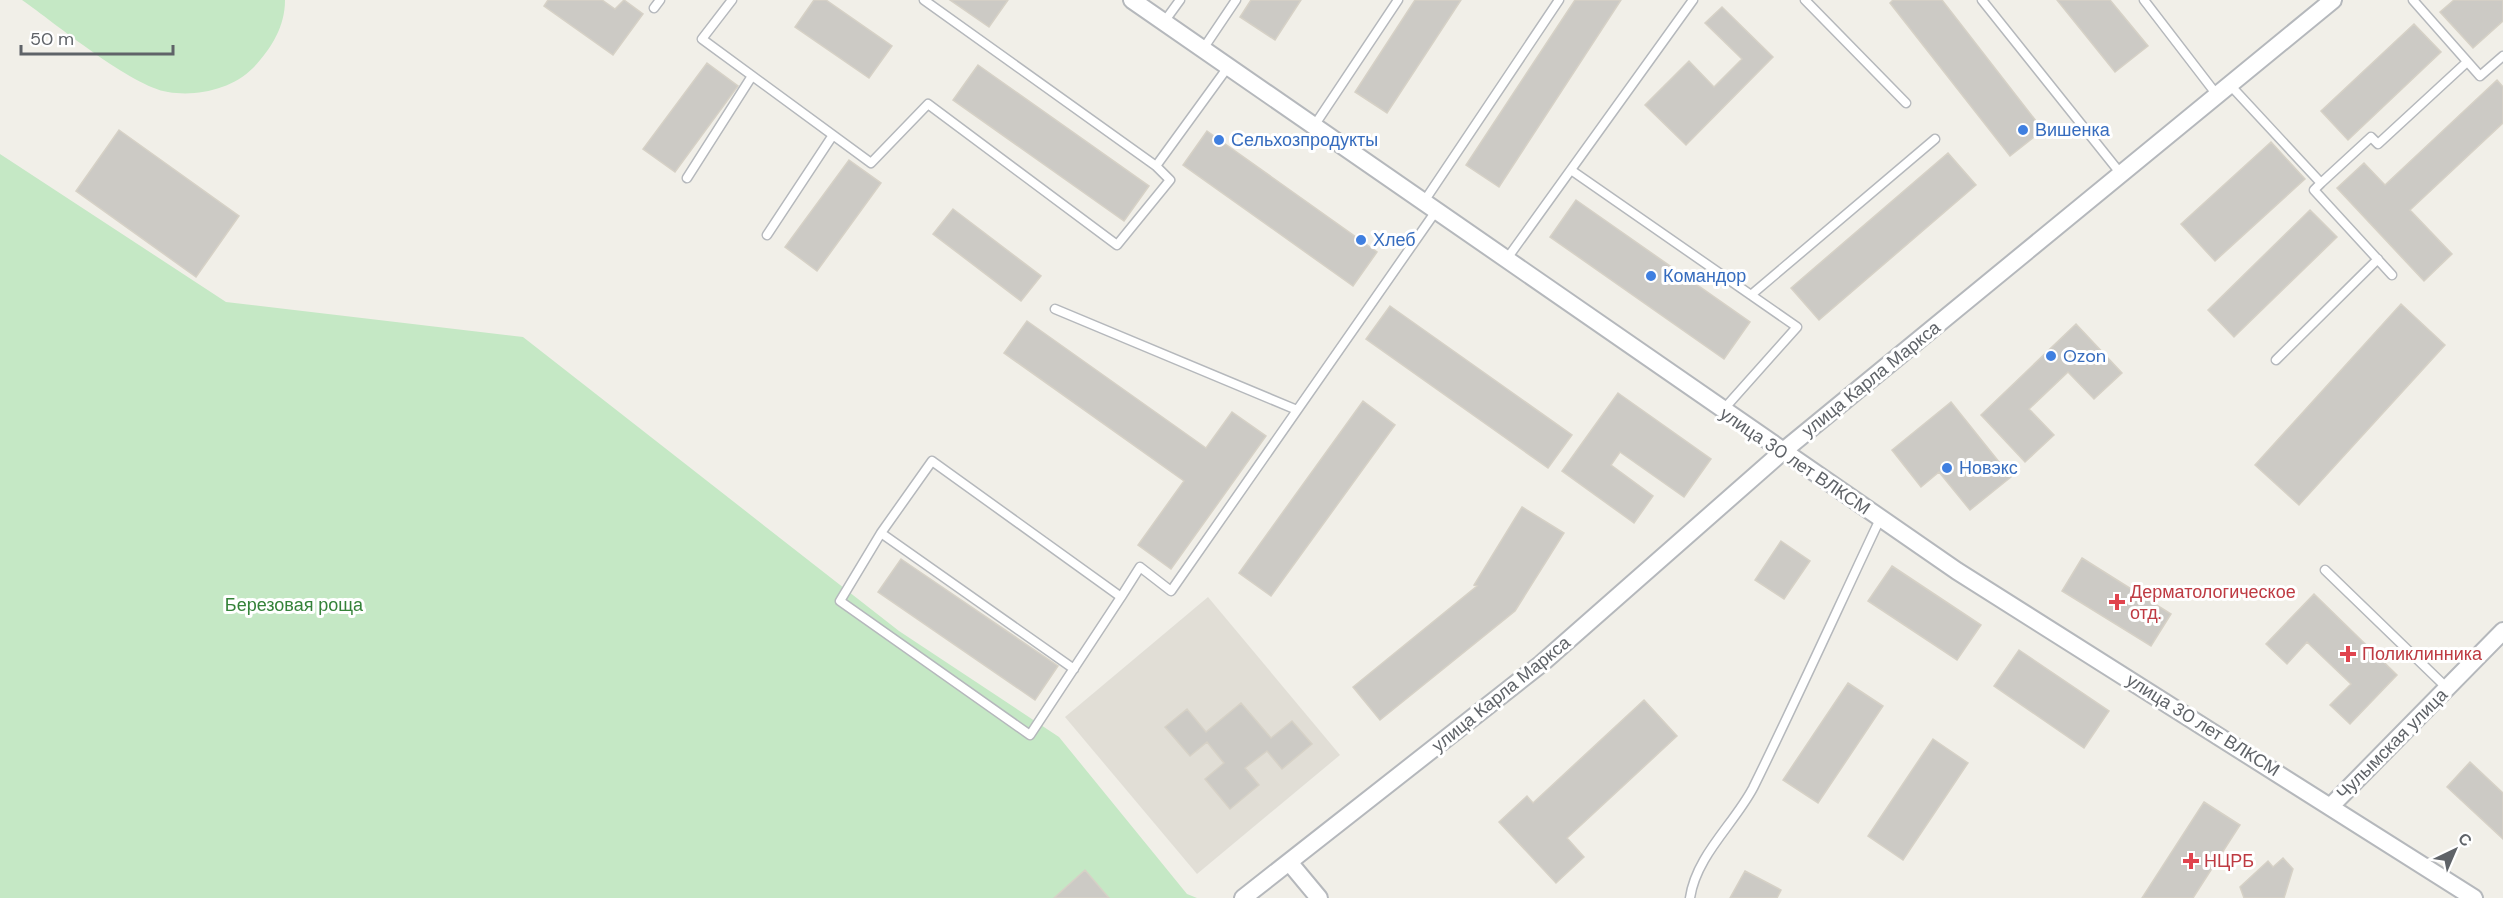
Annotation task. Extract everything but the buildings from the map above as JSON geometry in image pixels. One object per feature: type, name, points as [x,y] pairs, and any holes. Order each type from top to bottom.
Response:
[{"type":"street","name":"улица 30 лет ВЛКСМ","points":[[1132,0],[1722,411],[1957,571],[2474,898]]},
{"type":"street","name":"улица Карла Маркса","points":[[1243,898],[1541,664],[1782,452],[2333,0]]},
{"type":"street","name":"Чулымская улица","points":[[2331,806],[2503,631]]},
{"type":"street","points":[[1289,862],[1318,898]]},
{"type":"lane","points":[[654,8],[660,0]]},
{"type":"lane","points":[[732,0],[702,39],[871,163],[928,104],[1117,245],[1170,180],[1156,166],[924,0]]},
{"type":"lane","points":[[1164,22],[1180,0]]},
{"type":"lane","points":[[1203,49],[1236,0]]},
{"type":"lane","points":[[1314,126],[1398,0]]},
{"type":"lane","points":[[1121,597],[932,461],[881,533],[840,602],[1030,735],[1074,669],[1121,597],[1140,567],[1171,591],[1297,410],[1430,207],[1559,0]]},
{"type":"lane","points":[[1506,260],[1693,0]]},
{"type":"lane","points":[[1805,0],[1906,103]]},
{"type":"lane","points":[[1982,0],[2121,174]]},
{"type":"lane","points":[[2144,0],[2224,90],[2321,183]]},
{"type":"lane","points":[[2413,0],[2480,76],[2503,56]]},
{"type":"lane","points":[[2392,275],[2313,190],[2371,137],[2378,144],[2467,62]]},
{"type":"lane","points":[[1156,166],[1228,67]]},
{"type":"lane","points":[[687,178],[752,76]]},
{"type":"lane","points":[[767,235],[833,135]]},
{"type":"lane","points":[[1751,295],[1935,139]]},
{"type":"lane","points":[[1571,170],[1797,327],[1722,411]]},
{"type":"lane","points":[[2276,360],[2378,259]]},
{"type":"lane","points":[[1055,309],[1297,410]]},
{"type":"lane","points":[[1690,898],[1691,887],[1715,843],[1751,790],[1880,519]]},
{"type":"lane","points":[[881,533],[1074,669]]},
{"type":"lane","points":[[2325,570],[2447,688]]},
{"type":"shaded area","points":[[1208,597],[1340,755],[1197,874],[1065,717]]},
{"type":"green space","points":[[22,0],[285,0],[283,19],[276,37],[253,68],[225,86],[202,92],[179,93],[153,88],[135,79],[94,53]]},
{"type":"green space","name":"Березовая роща","points":[[0,154],[226,302],[523,337],[899,631],[1059,737],[1187,894],[1197,898],[0,898]]},
{"type":"place","name":"Вишенка","points":[[2023,130]]},
{"type":"place","name":"Сельхозпродукты","points":[[1219,140]]},
{"type":"place","name":"Хлеб","points":[[1361,240]]},
{"type":"place","name":"Командор","points":[[1651,276]]},
{"type":"place","name":"Ozon","points":[[2051,356]]},
{"type":"place","name":"Новэкс","points":[[1947,468]]},
{"type":"place","name":"Дерматологическое отд.","points":[[2117,602]]},
{"type":"place","name":"Поликлинника","points":[[2348,654]]},
{"type":"place","name":"НЦРБ","points":[[2191,861]]}]
